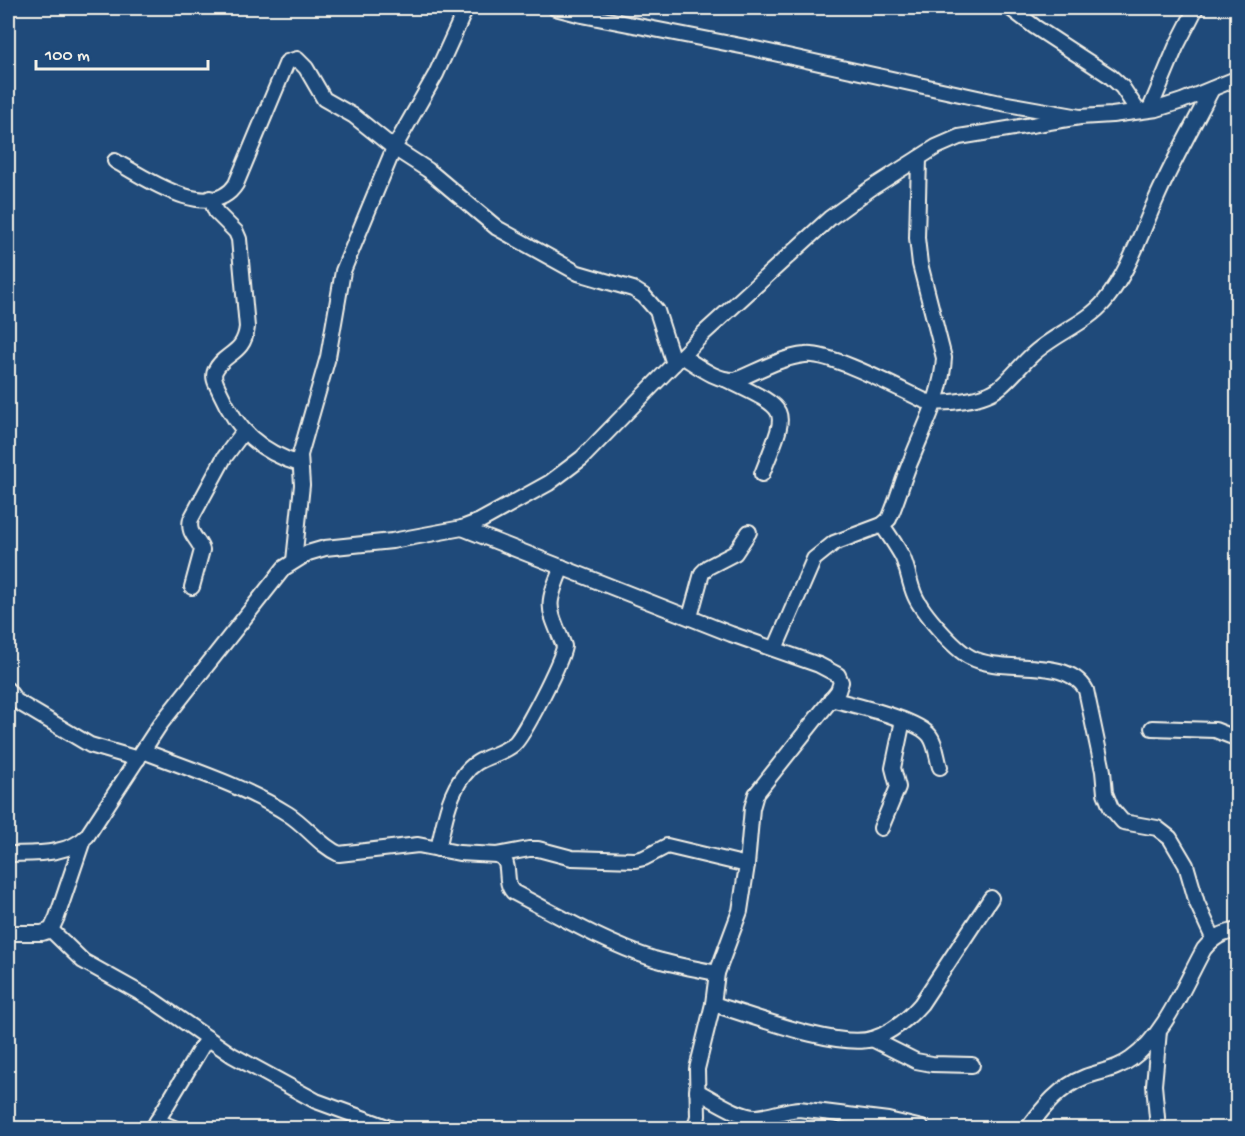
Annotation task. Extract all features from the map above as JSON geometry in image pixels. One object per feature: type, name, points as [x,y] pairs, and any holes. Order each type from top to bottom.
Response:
[{"type":"street","points":[[294,561],[302,485],[300,464],[306,432],[328,357],[343,271],[394,148],[436,74],[466,8]]},
{"type":"street","points":[[555,8],[579,11],[996,102],[1080,117]]},
{"type":"street","points":[[1010,8],[1110,76],[1144,110]]},
{"type":"street","points":[[1144,110],[1196,8]]},
{"type":"street","points":[[115,161],[178,196],[210,198],[225,195],[232,191],[236,184],[287,62],[297,59],[302,62],[324,99],[354,116],[394,148],[440,179],[497,228],[578,273],[633,289],[644,296],[657,311],[678,360],[727,380],[765,399],[779,410],[781,423],[762,474]]},
{"type":"street","points":[[8,933],[42,933],[51,930],[83,840],[159,726],[284,568],[294,561],[308,553],[325,548],[392,541],[462,528],[480,521],[549,483],[582,458],[678,360],[830,218],[870,189],[936,147],[959,137],[1080,117],[1144,110],[1182,101],[1238,78]]},
{"type":"street","points":[[727,380],[736,380],[790,358],[807,354],[863,372],[925,401],[936,403],[978,396],[998,389],[1033,354],[1050,340],[1097,310],[1107,299],[1124,272],[1159,191],[1212,89]]},
{"type":"street","points":[[776,649],[814,559],[834,543],[882,525],[889,519],[936,403],[944,358],[920,264],[917,238],[919,158]]},
{"type":"street","points":[[210,198],[216,212],[236,232],[238,239],[246,336],[242,345],[218,367],[214,378],[227,407],[244,431],[279,458],[300,464]]},
{"type":"street","points":[[192,587],[202,550],[190,532],[191,519],[224,458],[244,431]]},
{"type":"street","points":[[1238,515],[1238,526]]},
{"type":"street","points":[[882,525],[902,556],[916,599],[963,654],[984,663],[1068,673],[1081,682],[1086,690],[1103,771],[1105,793],[1111,808],[1123,822],[1157,828],[1170,838],[1186,865],[1197,903],[1213,938]]},
{"type":"street","points":[[462,528],[819,665],[838,675],[840,682],[838,691],[756,794],[752,808],[740,911],[717,974],[713,1005],[697,1069],[698,1116],[695,1128]]},
{"type":"street","points":[[690,617],[702,573],[708,567],[735,553],[749,532]]},
{"type":"street","points":[[438,849],[449,807],[464,774],[482,758],[505,750],[520,739],[564,651],[549,603],[562,567]]},
{"type":"street","points":[[8,690],[16,701],[101,750],[141,755],[258,797],[290,815],[317,840],[339,854],[418,845],[468,854],[497,855],[538,849],[572,858],[635,860],[651,855],[667,846],[747,865]]},
{"type":"street","points":[[831,699],[903,720],[929,734],[940,767]]},
{"type":"street","points":[[881,828],[898,787],[894,768],[903,720]]},
{"type":"street","points":[[1152,728],[1215,730],[1238,739]]},
{"type":"street","points":[[8,854],[60,850],[72,847],[83,840]]},
{"type":"street","points":[[497,855],[506,861],[507,883],[513,892],[639,953],[717,974]]},
{"type":"street","points":[[713,1005],[823,1037],[851,1041],[872,1039],[910,1017],[921,1004],[991,898]]},
{"type":"street","points":[[51,930],[83,961],[151,999],[232,1055],[358,1123],[390,1128]]},
{"type":"street","points":[[1028,1128],[1048,1101],[1059,1091],[1073,1082],[1105,1072],[1131,1059],[1144,1048],[1159,1031],[1213,938],[1238,930]]},
{"type":"street","points":[[1158,1128],[1155,1085],[1159,1031]]},
{"type":"street","points":[[174,1128],[155,1125],[207,1038]]},
{"type":"street","points":[[872,1039],[916,1061],[932,1064],[972,1065]]},
{"type":"street","points":[[697,1091],[762,1122],[786,1110],[799,1109],[888,1120],[922,1128]]}]
